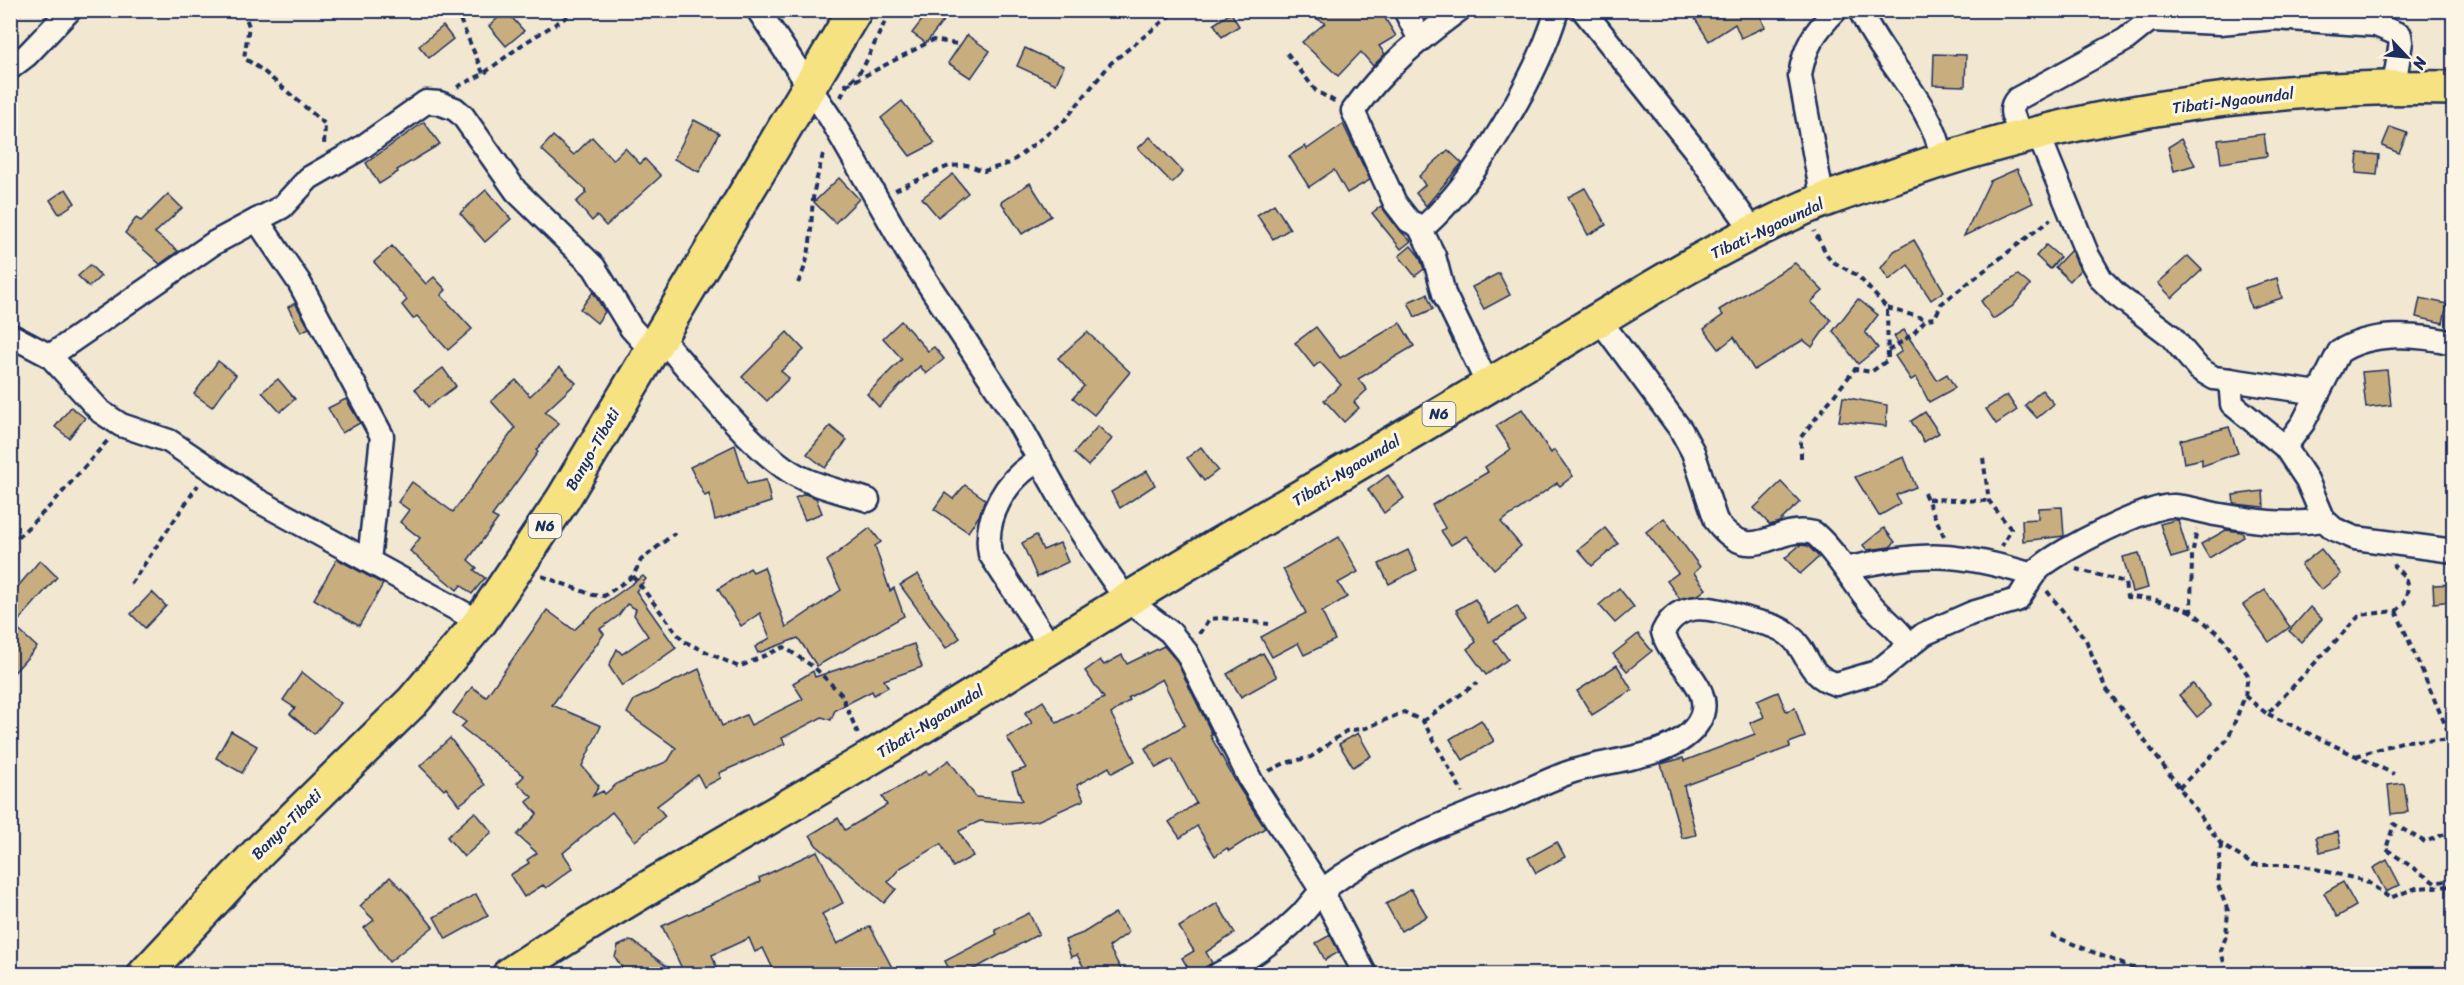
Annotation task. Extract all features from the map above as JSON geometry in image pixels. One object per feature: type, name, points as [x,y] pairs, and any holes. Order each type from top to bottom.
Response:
[{"type":"highway","name":"Banyo-Tibati","points":[[145,973],[265,845],[413,700],[480,622],[563,499],[855,10]]},
{"type":"highway","name":"Tibati-Ngaoundal","points":[[510,975],[590,921],[869,759],[1126,599],[1696,261],[1813,205],[1942,158],[2030,133],[2101,117],[2226,99],[2394,86],[2454,88]]},
{"type":"street","points":[[10,68],[27,55],[70,10]]},
{"type":"street","points":[[758,10],[808,88],[831,118],[875,199],[941,305],[1013,413],[1069,513],[1126,599],[1170,632],[1187,652],[1251,781],[1322,891],[1365,975]]},
{"type":"street","points":[[1406,10],[1419,38]]},
{"type":"street","points":[[1459,10],[1419,38],[1385,72],[1353,111],[1395,203],[1409,221],[1419,226],[1434,256],[1444,294],[1454,318],[1488,385]]},
{"type":"street","points":[[1419,226],[1429,222],[1449,202],[1504,122],[1526,82],[1557,10]]},
{"type":"street","points":[[1583,10],[1695,150],[1754,232]]},
{"type":"street","points":[[1813,205],[1800,76],[1803,56],[1809,41],[1836,10]]},
{"type":"street","points":[[1860,10],[1894,68],[1932,122],[1942,158]]},
{"type":"street","points":[[2318,393],[2214,378],[2199,369],[2170,335],[2108,288],[2093,268],[2072,213],[2030,133],[2011,112],[2012,104],[2041,83],[2120,43],[2150,20],[2220,22],[2275,18],[2376,25],[2400,35],[2394,86]]},
{"type":"street","points":[[50,356],[214,243],[282,207],[304,182],[332,166],[426,102],[439,103],[455,109],[463,116],[516,191],[594,267],[631,328],[655,343],[743,430],[784,466],[802,478],[868,501]]},
{"type":"street","points":[[256,219],[299,282],[382,436],[369,561]]},
{"type":"street","points":[[1599,319],[1681,430],[1693,452],[1716,521],[1723,530],[1731,537],[1752,544],[1768,542],[1794,531],[1814,533],[1846,569],[1870,603],[1895,626],[1908,644]]},
{"type":"street","points":[[10,335],[50,356],[101,412],[121,425],[169,441],[257,500],[480,622]]},
{"type":"street","points":[[2285,447],[2303,423],[2339,352],[2349,345],[2400,336],[2421,336],[2454,343]]},
{"type":"street","points":[[2230,380],[2232,404],[2285,447],[2307,480],[2324,520],[2343,534],[2454,551]]},
{"type":"street","points":[[1040,460],[1027,467],[996,505],[988,528],[988,541],[990,554],[1050,646]]},
{"type":"street","points":[[1219,975],[1277,938],[1322,891],[1383,851],[1437,824],[1495,804],[1565,774],[1672,746],[1689,734],[1703,711],[1703,699],[1696,682],[1665,641],[1663,632],[1676,618],[1690,609],[1715,608],[1776,626],[1799,646],[1815,675],[1836,684],[1869,676],[1924,634],[1972,613],[2017,600],[2040,568],[2097,534],[2155,509],[2174,506],[2292,525],[2324,520]]},
{"type":"street","points":[[1846,569],[1900,557],[1952,556],[2040,568]]},
{"type":"path","points":[[243,10],[249,26],[244,58],[262,70],[325,124],[324,151],[332,166]]},
{"type":"path","points":[[456,10],[483,74]]},
{"type":"path","points":[[426,102],[483,74],[523,44],[578,10]]},
{"type":"path","points":[[798,283],[807,264],[812,244],[814,191],[831,118],[847,86],[863,68],[889,13],[900,10]]},
{"type":"path","points":[[875,199],[949,166],[967,165],[984,171],[1010,163],[1064,121],[1111,63],[1177,10]]},
{"type":"path","points":[[847,86],[933,40],[957,44]]},
{"type":"path","points":[[1287,53],[1316,91],[1353,111]]},
{"type":"path","points":[[827,56],[847,86]]},
{"type":"path","points":[[1813,205],[1830,260],[1858,276],[1887,308],[1926,319],[1935,318],[1941,304],[2000,261],[2042,225],[2072,213]]},
{"type":"path","points":[[1801,458],[1801,436],[1855,369],[1871,372],[1888,360],[1887,308]]},
{"type":"path","points":[[1888,351],[1913,334],[1926,319]]},
{"type":"path","points":[[10,545],[52,504],[121,425]]},
{"type":"path","points":[[1983,458],[1989,501],[2011,529],[1994,563]]},
{"type":"path","points":[[131,584],[209,469]]},
{"type":"path","points":[[1924,493],[1952,556]]},
{"type":"path","points":[[1928,499],[1989,501]]},
{"type":"path","points":[[2191,611],[2192,555],[2200,511]]},
{"type":"path","points":[[519,567],[593,595],[604,596],[633,576],[641,560],[675,533]]},
{"type":"path","points":[[2267,714],[2360,615],[2396,611],[2404,604],[2408,588],[2405,577],[2384,560],[2371,540]]},
{"type":"path","points":[[2040,568],[2125,582],[2127,597],[2153,599],[2191,611],[2221,636],[2248,675],[2245,696],[2228,739],[2179,788]]},
{"type":"path","points":[[2040,568],[2086,640],[2105,687],[2221,844],[2253,865],[2299,865],[2366,881],[2390,898],[2416,888],[2454,886]]},
{"type":"path","points":[[633,576],[683,641],[739,667],[784,647],[815,668],[841,694],[869,759]]},
{"type":"path","points":[[2396,611],[2448,731],[2454,753]]},
{"type":"path","points":[[1187,652],[1209,619],[1222,618],[1269,624]]},
{"type":"path","points":[[1424,721],[1477,683]]},
{"type":"path","points":[[2245,696],[2267,714],[2394,774]]},
{"type":"path","points":[[1251,781],[1285,763],[1311,757],[1346,731],[1365,728],[1404,712],[1424,721],[1464,795],[1462,803],[1437,824]]},
{"type":"path","points":[[2449,740],[2454,731]]},
{"type":"path","points":[[2355,757],[2405,741],[2449,740]]},
{"type":"path","points":[[2454,830],[2425,842],[2394,824],[2386,849],[2435,883],[2454,879]]},
{"type":"path","points":[[2221,844],[2218,885],[2228,911],[2226,936],[2221,951],[2227,975]]},
{"type":"path","points":[[2051,935],[2147,975]]},
{"type":"building","points":[[930,10],[952,10],[926,43],[912,33]]},
{"type":"building","points":[[1301,10],[1364,10],[1369,16],[1380,10],[1396,36],[1379,46],[1385,54],[1373,66],[1361,52],[1338,76],[1302,42],[1325,23]]},
{"type":"building","points":[[1704,10],[1758,10],[1765,27],[1741,38],[1735,24],[1709,41],[1694,17]]},
{"type":"building","points":[[506,11],[524,31],[506,46],[489,26]]},
{"type":"building","points":[[1231,13],[1239,26],[1222,37],[1214,24]]},
{"type":"building","points":[[443,26],[453,39],[429,58],[419,46]]},
{"type":"building","points":[[967,35],[990,51],[971,78],[948,63]]},
{"type":"building","points":[[1025,48],[1064,66],[1056,84],[1017,66]]},
{"type":"building","points":[[1934,54],[1966,55],[1965,86],[1933,85]]},
{"type":"building","points":[[902,101],[935,143],[910,156],[881,118]]},
{"type":"building","points":[[694,120],[719,133],[699,172],[674,159]]},
{"type":"building","points":[[424,122],[440,144],[397,170],[398,172],[379,184],[366,163]]},
{"type":"building","points":[[1343,124],[1370,180],[1347,193],[1334,170],[1309,187],[1289,156],[1305,146],[1307,149]]},
{"type":"building","points":[[2390,127],[2407,133],[2399,153],[2382,146]]},
{"type":"building","points":[[2264,134],[2267,156],[2221,163],[2218,140]]},
{"type":"building","points":[[553,136],[574,155],[592,137],[613,160],[625,148],[640,164],[645,159],[661,176],[606,226],[597,216],[592,221],[576,202],[586,193],[585,189],[541,149]]},
{"type":"building","points":[[1150,137],[1183,172],[1172,183],[1138,148]]},
{"type":"building","points":[[2181,139],[2195,165],[2174,171],[2168,147]]},
{"type":"building","points":[[1448,150],[1462,163],[1426,206],[1416,193],[1425,185],[1419,176]]},
{"type":"building","points":[[2358,153],[2379,155],[2377,175],[2356,173]]},
{"type":"building","points":[[2017,169],[2033,203],[1964,236],[1990,181]]},
{"type":"building","points":[[953,174],[968,193],[938,217],[922,198]]},
{"type":"building","points":[[839,178],[859,199],[835,223],[814,202]]},
{"type":"building","points":[[1030,183],[1051,216],[1022,234],[1001,202]]},
{"type":"building","points":[[1585,188],[1606,225],[1588,235],[1568,197]]},
{"type":"building","points":[[66,189],[75,203],[59,214],[50,200]]},
{"type":"building","points":[[486,190],[511,219],[485,242],[460,213]]},
{"type":"building","points":[[168,194],[182,208],[155,233],[178,251],[160,264],[125,233],[136,218],[141,221]]},
{"type":"building","points":[[1274,204],[1290,229],[1273,239],[1257,215]]},
{"type":"building","points":[[1381,206],[1398,229],[1411,241],[1401,249],[1372,213]]},
{"type":"building","points":[[1914,240],[1944,291],[1931,300],[1908,265],[1889,280],[1881,268],[1894,251]]},
{"type":"building","points":[[2046,245],[2060,257],[2050,269],[2036,256]]},
{"type":"building","points":[[392,246],[426,284],[434,277],[446,290],[441,295],[472,329],[448,350],[417,316],[413,319],[402,305],[407,300],[374,262]]},
{"type":"building","points":[[1411,246],[1419,256],[1424,269],[1415,276],[1399,256]]},
{"type":"building","points":[[2071,250],[2080,270],[2070,281],[2055,267]]},
{"type":"building","points":[[2188,256],[2202,270],[2172,298],[2158,283]]},
{"type":"building","points":[[1795,263],[1823,291],[1811,302],[1831,320],[1812,347],[1803,340],[1754,370],[1734,337],[1719,349],[1704,329],[1723,315],[1719,310]]},
{"type":"building","points":[[90,265],[101,276],[89,287],[78,276]]},
{"type":"building","points":[[1499,273],[1510,295],[1484,309],[1472,287]]},
{"type":"building","points":[[2018,275],[2030,285],[2013,306],[1993,319],[1981,301]]},
{"type":"building","points":[[2277,278],[2282,298],[2251,308],[2245,288]]},
{"type":"building","points":[[593,292],[605,312],[597,323],[580,309]]},
{"type":"building","points":[[1427,294],[1433,309],[1415,317],[1408,302]]},
{"type":"building","points":[[2420,298],[2447,304],[2443,323],[2416,317]]},
{"type":"building","points":[[1858,299],[1878,315],[1865,332],[1878,348],[1858,364],[1833,331]]},
{"type":"building","points":[[295,303],[309,328],[301,332],[288,307]]},
{"type":"building","points":[[901,321],[928,351],[934,347],[944,359],[926,374],[920,366],[879,407],[867,394],[902,359],[883,338]]},
{"type":"building","points":[[1400,323],[1414,346],[1358,379],[1367,390],[1354,402],[1359,408],[1344,422],[1324,400],[1341,385],[1320,362],[1314,367],[1295,343],[1316,327],[1340,358]]},
{"type":"building","points":[[1904,330],[1937,380],[1947,374],[1955,388],[1929,402],[1916,377],[1911,380],[1895,356],[1902,351],[1894,336]]},
{"type":"building","points":[[787,332],[804,350],[781,371],[789,378],[767,401],[742,377]]},
{"type":"building","points":[[1087,332],[1130,372],[1094,415],[1073,398],[1084,386],[1058,358]]},
{"type":"building","points":[[218,361],[236,375],[212,407],[194,394]]},
{"type":"building","points":[[560,367],[576,383],[545,412],[559,423],[536,450],[538,452],[492,516],[498,519],[468,560],[477,568],[474,570],[485,578],[472,594],[461,585],[457,590],[410,551],[420,538],[400,522],[409,510],[398,502],[412,482],[453,512],[515,428],[491,401],[516,380],[530,396]]},
{"type":"building","points":[[443,368],[456,386],[428,407],[415,389]]},
{"type":"building","points":[[2387,370],[2391,405],[2366,408],[2362,372]]},
{"type":"building","points":[[278,379],[295,399],[280,412],[262,392]]},
{"type":"building","points":[[2042,390],[2054,404],[2037,418],[2025,405]]},
{"type":"building","points":[[2007,395],[2017,410],[1996,424],[1986,409]]},
{"type":"building","points":[[1843,397],[1887,405],[1886,426],[1839,421]]},
{"type":"building","points":[[346,399],[360,423],[342,433],[328,408]]},
{"type":"building","points":[[71,407],[85,418],[69,438],[55,427]]},
{"type":"building","points":[[1522,409],[1551,453],[1554,450],[1573,476],[1560,486],[1557,483],[1501,522],[1521,546],[1494,569],[1466,536],[1451,545],[1441,531],[1445,528],[1432,505],[1488,472],[1485,467],[1511,449],[1496,426]]},
{"type":"building","points":[[1925,412],[1939,433],[1924,442],[1911,421]]},
{"type":"building","points":[[830,426],[847,440],[825,468],[807,454]]},
{"type":"building","points":[[1098,426],[1112,439],[1088,466],[1074,453]]},
{"type":"building","points":[[2229,427],[2238,453],[2202,466],[2202,459],[2184,463],[2180,440]]},
{"type":"building","points":[[735,445],[747,484],[766,480],[771,502],[715,520],[709,494],[705,496],[690,467]]},
{"type":"building","points":[[1201,447],[1218,470],[1204,481],[1187,458]]},
{"type":"building","points":[[1904,457],[1916,487],[1896,495],[1900,504],[1879,516],[1855,477]]},
{"type":"building","points":[[1147,471],[1155,485],[1120,508],[1111,492]]},
{"type":"building","points":[[1388,475],[1404,498],[1384,513],[1368,490]]},
{"type":"building","points":[[1781,482],[1800,502],[1779,522],[1770,525],[1754,508]]},
{"type":"building","points":[[965,485],[985,499],[979,516],[968,532],[934,509],[945,493],[953,499]]},
{"type":"building","points":[[2263,491],[2264,507],[2234,504],[2233,495]]},
{"type":"building","points":[[805,494],[816,498],[822,513],[805,520],[795,498]]},
{"type":"building","points":[[2062,507],[2064,536],[2023,541],[2022,520],[2038,519],[2038,508]]},
{"type":"building","points":[[1664,518],[1700,567],[1694,573],[1706,589],[1698,595],[1680,599],[1667,581],[1678,573],[1646,532]]},
{"type":"building","points":[[2178,520],[2188,553],[2171,558],[2160,524]]},
{"type":"building","points":[[870,528],[881,542],[875,546],[890,591],[894,588],[904,616],[817,666],[798,638],[758,653],[755,647],[770,638],[760,613],[741,626],[718,589],[750,568],[753,572],[764,567],[786,627],[841,590],[827,561]]},
{"type":"building","points":[[1605,528],[1618,544],[1592,566],[1578,550]]},
{"type":"building","points":[[1884,528],[1895,542],[1890,547],[1867,550],[1863,545]]},
{"type":"building","points":[[2226,530],[2242,532],[2244,537],[2209,558],[2201,544]]},
{"type":"building","points":[[1036,535],[1043,550],[1060,543],[1068,562],[1037,577],[1022,543]]},
{"type":"building","points":[[1339,537],[1358,572],[1338,583],[1347,597],[1322,612],[1335,640],[1304,655],[1298,643],[1272,657],[1261,637],[1306,613],[1283,569]]},
{"type":"building","points":[[1800,545],[1808,546],[1819,557],[1800,574],[1785,558]]},
{"type":"building","points":[[2321,549],[2341,574],[2321,590],[2301,565]]},
{"type":"building","points":[[1408,550],[1417,570],[1389,584],[1379,564]]},
{"type":"building","points":[[2139,553],[2148,588],[2132,592],[2123,557]]},
{"type":"building","points":[[337,559],[383,584],[359,626],[314,599]]},
{"type":"building","points":[[40,560],[57,577],[14,626],[37,647],[10,677],[10,596]]},
{"type":"building","points":[[918,574],[932,600],[960,638],[946,648],[900,585]]},
{"type":"building","points":[[643,576],[646,579],[636,591],[676,648],[622,686],[609,666],[617,649],[622,654],[648,636],[634,615],[636,609],[627,604],[618,616],[600,629],[604,634],[552,705],[601,726],[582,766],[599,786],[593,796],[603,791],[605,794],[618,783],[668,761],[676,748],[627,713],[634,700],[699,669],[722,726],[746,715],[751,725],[803,699],[793,683],[813,671],[815,677],[914,644],[922,667],[884,680],[888,687],[874,695],[872,691],[835,710],[831,720],[822,717],[782,738],[785,744],[719,773],[721,778],[704,787],[698,775],[657,806],[665,816],[635,841],[612,812],[563,853],[573,868],[546,888],[543,885],[524,897],[510,875],[529,863],[527,860],[537,853],[517,835],[537,814],[527,802],[532,797],[517,783],[524,776],[461,727],[466,722],[453,713],[472,687],[486,697],[547,610],[574,630],[598,608]]},
{"type":"building","points":[[2454,584],[2454,601],[2434,603],[2433,585]]},
{"type":"building","points":[[1619,588],[1634,607],[1615,623],[1599,605]]},
{"type":"building","points":[[2265,590],[2290,627],[2269,642],[2243,605]]},
{"type":"building","points":[[152,592],[166,606],[145,628],[131,614]]},
{"type":"building","points":[[1475,599],[1489,623],[1517,606],[1525,620],[1494,640],[1508,659],[1486,675],[1467,649],[1476,642],[1456,610]]},
{"type":"building","points":[[2310,607],[2322,619],[2301,642],[2289,631]]},
{"type":"building","points":[[1638,634],[1652,651],[1627,671],[1613,654]]},
{"type":"building","points":[[1164,646],[1176,660],[1212,734],[1210,735],[1238,786],[1265,828],[1229,851],[1227,848],[1215,856],[1197,826],[1180,838],[1169,822],[1196,803],[1172,759],[1156,768],[1145,748],[1185,725],[1162,679],[1128,698],[1130,700],[1111,714],[1135,761],[1112,773],[1109,767],[1077,785],[1084,800],[1037,821],[1010,824],[980,821],[959,831],[973,856],[953,867],[941,844],[900,868],[888,882],[896,889],[884,903],[816,845],[810,835],[838,818],[845,830],[887,805],[882,797],[926,771],[928,775],[949,760],[976,797],[1022,801],[1012,773],[1026,768],[1007,738],[1032,723],[1025,713],[1043,701],[1057,723],[1104,698],[1085,671],[1100,660],[1104,665],[1122,655],[1127,664]]},
{"type":"building","points":[[1263,653],[1277,677],[1241,697],[1227,674]]},
{"type":"building","points":[[1617,665],[1632,690],[1592,715],[1577,691]]},
{"type":"building","points":[[302,672],[341,703],[314,734],[290,714],[295,708],[283,700]]},
{"type":"building","points":[[2193,684],[2211,706],[2197,717],[2179,695]]},
{"type":"building","points":[[1778,692],[1786,711],[1795,708],[1805,737],[1789,743],[1790,747],[1684,786],[1696,835],[1682,838],[1661,764],[1683,758],[1684,761],[1755,734],[1750,723],[1764,717],[1757,701]]},
{"type":"building","points":[[1481,720],[1494,741],[1463,760],[1450,739]]},
{"type":"building","points":[[231,731],[257,746],[242,773],[216,758]]},
{"type":"building","points":[[1358,733],[1371,756],[1353,767],[1339,744]]},
{"type":"building","points":[[450,738],[485,785],[459,805],[446,788],[444,790],[420,766]]},
{"type":"building","points":[[2404,783],[2408,812],[2391,814],[2388,785]]},
{"type":"building","points":[[475,812],[492,832],[464,857],[447,837]]},
{"type":"building","points":[[2338,832],[2341,847],[2320,852],[2316,837]]},
{"type":"building","points":[[1557,842],[1565,857],[1536,873],[1528,858]]},
{"type":"building","points":[[817,851],[843,903],[822,914],[837,944],[870,926],[896,975],[776,975],[763,948],[755,952],[749,938],[712,955],[719,975],[685,975],[662,926],[760,882],[759,878]]},
{"type":"building","points":[[2387,860],[2400,885],[2386,892],[2373,868]]},
{"type":"building","points":[[390,877],[407,894],[433,927],[389,962],[364,928],[374,920],[360,906]]},
{"type":"building","points":[[2343,882],[2356,906],[2337,917],[2324,893]]},
{"type":"building","points":[[1411,889],[1427,916],[1401,931],[1386,904]]},
{"type":"building","points":[[476,894],[488,916],[446,939],[434,917]]},
{"type":"building","points":[[1217,903],[1235,933],[1206,952],[1212,963],[1192,975],[1182,958],[1194,951],[1179,927]]},
{"type":"building","points":[[1029,913],[1039,934],[963,975],[952,975],[945,961],[997,934],[995,930]]},
{"type":"building","points":[[1115,913],[1129,932],[1109,947],[1124,975],[1088,975],[1077,955],[1071,957],[1065,940],[1083,933]]},
{"type":"building","points":[[1330,935],[1339,952],[1325,960],[1316,943]]},
{"type":"building","points":[[629,941],[634,942],[678,975],[627,975],[615,957],[618,946]]}]
